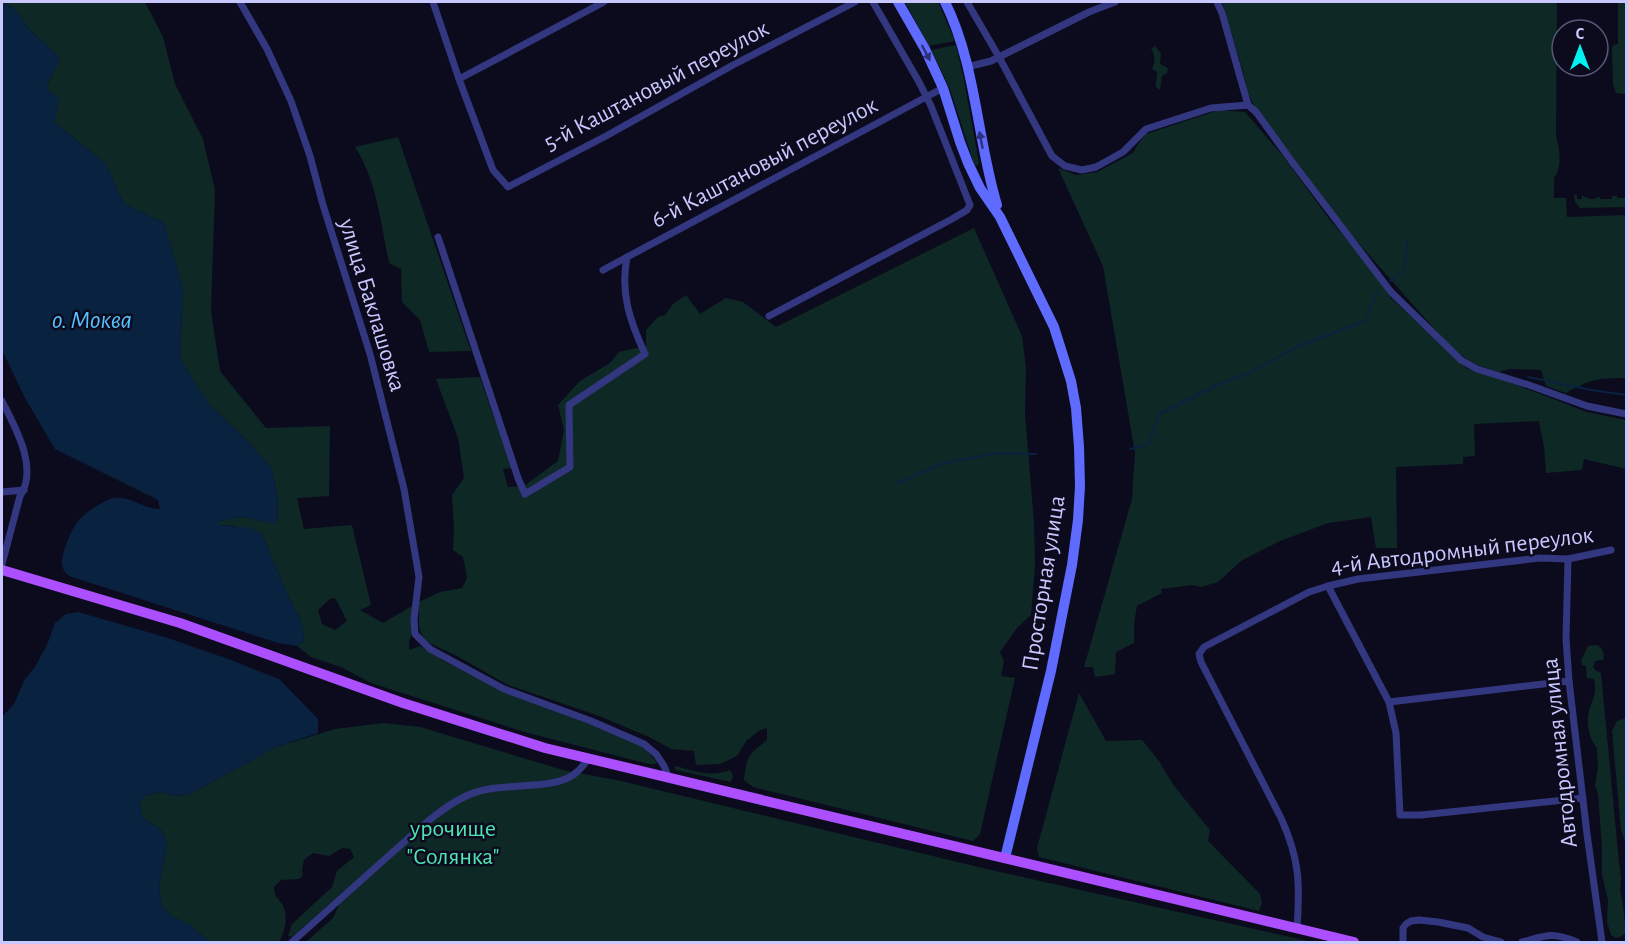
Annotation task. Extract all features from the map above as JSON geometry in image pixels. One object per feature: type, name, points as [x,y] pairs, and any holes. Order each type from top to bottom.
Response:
[{"type":"main road","name":"Просторная улица","points":[[898,2],[943,88],[960,142],[980,188],[1000,217],[1054,327],[1071,381],[1076,408],[1080,486],[1078,520],[1066,603],[1005,858]]},
{"type":"main road","name":"Просторная улица","points":[[945,2],[958,33],[967,67],[987,167],[1000,217]]},
{"type":"main road","points":[[973,173],[982,176],[987,167]]},
{"type":"main road","points":[[2,570],[180,623],[403,703],[512,738],[588,759],[1354,942]]},
{"type":"street","name":"улица Баклашовка","points":[[240,2],[267,49],[291,100],[370,354],[404,489],[419,577],[414,619],[415,634],[430,649],[504,688],[644,744],[656,754],[669,778]]},
{"type":"street","points":[[433,2],[459,79],[604,2]]},
{"type":"street","name":"5-й Каштановый переулок","points":[[459,79],[493,170],[507,187],[855,2]]},
{"type":"street","points":[[769,316],[968,210],[969,205],[927,97],[873,2]]},
{"type":"street","points":[[968,2],[1052,156],[1065,166],[1082,170],[1096,167],[1124,152],[1146,129],[1211,108],[1248,105]]},
{"type":"street","points":[[967,67],[991,61],[1089,12],[1115,2]]},
{"type":"street","points":[[1217,2],[1248,105],[1256,112],[1391,292],[1461,360],[1477,369],[1587,406],[1626,414]]},
{"type":"street","name":"6-й Каштановый переулок","points":[[603,270],[943,88]]},
{"type":"street","points":[[438,237],[525,494],[570,467],[569,405],[645,354],[632,327],[626,298],[624,275],[627,257]]},
{"type":"street","points":[[2,401],[25,449],[27,473],[2,564]]},
{"type":"street","points":[[2,492],[24,490]]},
{"type":"street","name":"4-й Автодромный переулок","points":[[1293,928],[1299,892],[1298,870],[1290,839],[1201,662],[1199,654],[1204,647],[1291,601],[1328,586],[1358,579],[1540,558],[1568,559],[1611,550]]},
{"type":"street","name":"Автодромная улица","points":[[1568,559],[1566,639],[1569,681],[1602,942]]},
{"type":"street","points":[[1328,586],[1389,702],[1396,733],[1400,815],[1421,815],[1583,798]]},
{"type":"street","points":[[1389,702],[1569,681]]},
{"type":"street","points":[[292,942],[427,822],[451,804],[485,789],[559,781],[572,776],[588,759]]},
{"type":"street","points":[[1403,942],[1402,928],[1411,921],[1419,920],[1468,928],[1483,937],[1501,942]]},
{"type":"street","points":[[1522,942],[1548,935],[1564,937],[1577,942]]},
{"type":"green space","points":[[3,2],[145,2],[163,37],[175,84],[203,139],[215,190],[211,311],[220,371],[266,428],[330,426],[329,496],[297,498],[304,529],[352,525],[371,605],[360,610],[383,623],[412,606],[412,633],[409,650],[420,646],[504,692],[644,747],[657,764],[649,764],[528,733],[371,683],[343,668],[311,657],[297,646],[304,640],[301,620],[289,598],[262,534],[234,526],[218,525],[218,522],[240,517],[277,522],[278,499],[271,467],[208,403],[180,359],[183,289],[164,223],[124,204],[105,163],[54,122],[46,88],[60,58],[29,29],[15,9]],"holes":[[[335,598],[347,621],[335,630],[322,624],[318,610],[330,599]]]},
{"type":"green space","points":[[905,2],[938,2],[955,41],[929,46]]},
{"type":"green space","points":[[1222,2],[1557,2],[1557,18],[1550,18],[1550,78],[1556,78],[1556,135],[1559,157],[1559,168],[1554,178],[1554,198],[1566,198],[1567,217],[1626,215],[1626,378],[1595,380],[1566,393],[1546,386],[1541,370],[1509,369],[1499,372],[1477,365],[1464,357],[1446,342],[1353,237],[1255,107],[1248,94]]},
{"type":"green space","points":[[1618,2],[1626,2],[1626,101],[1625,94],[1616,93],[1613,85],[1612,47],[1618,44]]},
{"type":"green space","points":[[956,45],[979,163],[977,166],[974,164],[950,89],[931,50]]},
{"type":"green space","points":[[1155,46],[1161,54],[1160,64],[1168,68],[1167,73],[1162,76],[1160,90],[1156,87],[1157,72],[1152,69],[1154,54],[1151,49]]},
{"type":"green space","points":[[1219,110],[1245,112],[1283,156],[1391,298],[1466,368],[1587,412],[1626,420],[1626,469],[1584,459],[1582,470],[1546,473],[1539,421],[1474,424],[1475,456],[1463,457],[1463,464],[1396,467],[1397,548],[1376,548],[1371,517],[1328,523],[1280,541],[1241,561],[1218,582],[1201,587],[1192,585],[1161,589],[1162,593],[1137,606],[1134,643],[1116,652],[1115,674],[1095,677],[1093,667],[1084,667],[1132,499],[1135,453],[1103,266],[1058,168],[1076,175],[1097,172],[1133,153],[1146,134]]},
{"type":"green space","points":[[398,137],[471,351],[429,352],[420,320],[402,302],[401,269],[389,263],[373,188],[355,147]]},
{"type":"green space","points":[[1574,195],[1577,195],[1577,199],[1582,199],[1582,195],[1588,199],[1600,197],[1600,199],[1612,199],[1612,196],[1626,198],[1626,207],[1580,208],[1575,202]]},
{"type":"green space","points":[[974,228],[1022,336],[1026,368],[1025,413],[1034,523],[1035,566],[1031,615],[1017,628],[1000,652],[1004,661],[1001,676],[1015,678],[980,834],[973,841],[753,787],[744,780],[746,765],[752,753],[767,740],[767,728],[760,730],[746,741],[737,756],[720,764],[696,765],[694,751],[671,749],[599,716],[508,685],[429,643],[422,635],[419,627],[419,602],[440,592],[462,588],[467,578],[463,557],[453,550],[452,495],[464,478],[458,438],[436,379],[480,377],[495,421],[500,426],[512,468],[503,469],[508,487],[524,486],[558,461],[564,430],[558,405],[580,381],[610,363],[619,352],[646,346],[646,330],[658,317],[665,315],[673,304],[686,295],[700,314],[726,298],[743,302],[776,327]]},
{"type":"green space","points":[[1597,645],[1604,654],[1603,660],[1595,661],[1593,667],[1601,673],[1621,878],[1620,890],[1626,933],[1616,938],[1611,935],[1607,922],[1608,900],[1602,875],[1598,794],[1595,786],[1598,766],[1597,748],[1588,725],[1595,685],[1594,679],[1587,678],[1586,666],[1582,665],[1581,660],[1588,646]]},
{"type":"green space","points":[[1079,693],[1106,741],[1142,740],[1159,761],[1174,786],[1210,830],[1208,841],[1260,894],[1262,903],[1259,911],[1039,857],[1037,848]]},
{"type":"green space","points":[[1626,718],[1626,845],[1621,830],[1612,731],[1617,721]]},
{"type":"green space","name":"урочище \"Солянка\"","points":[[383,723],[420,727],[563,770],[621,781],[991,870],[1312,942],[306,942],[333,918],[346,889],[292,937],[288,936],[292,924],[332,887],[337,871],[354,857],[350,849],[342,848],[329,856],[313,853],[304,860],[303,875],[299,879],[281,880],[274,887],[275,895],[284,908],[286,918],[279,942],[209,942],[192,926],[172,916],[162,907],[159,886],[167,844],[161,829],[143,819],[139,804],[145,796],[161,792],[175,796],[188,795],[276,747],[335,729]]},
{"type":"green space","points":[[674,767],[710,773],[730,770],[733,776],[731,782],[676,770]]},
{"type":"water","name":"о. Моква","points":[[2,2],[15,9],[29,29],[60,58],[46,88],[60,99],[54,122],[105,163],[124,204],[164,223],[183,289],[180,359],[208,403],[271,467],[278,499],[277,523],[240,517],[218,522],[218,525],[252,528],[262,534],[289,598],[301,620],[304,640],[297,646],[278,643],[69,576],[64,570],[63,553],[71,532],[84,515],[95,507],[110,499],[123,498],[160,509],[158,500],[55,449],[25,398],[2,350]]},
{"type":"water","points":[[78,612],[165,637],[279,679],[318,719],[318,733],[276,747],[188,795],[175,796],[160,792],[145,796],[139,804],[143,819],[161,829],[167,844],[159,886],[162,907],[172,916],[192,926],[209,942],[2,942],[2,717],[14,704],[25,679],[35,667],[47,645],[55,623],[66,614]]},
{"type":"waterway","points":[[1390,281],[1404,271],[1407,241]]},
{"type":"waterway","points":[[1130,449],[1149,444],[1159,414],[1214,386],[1251,372],[1299,346],[1365,321],[1377,291]]},
{"type":"waterway","points":[[1528,377],[1626,395]]},
{"type":"waterway","points":[[898,483],[941,464],[996,453],[1036,454]]}]
